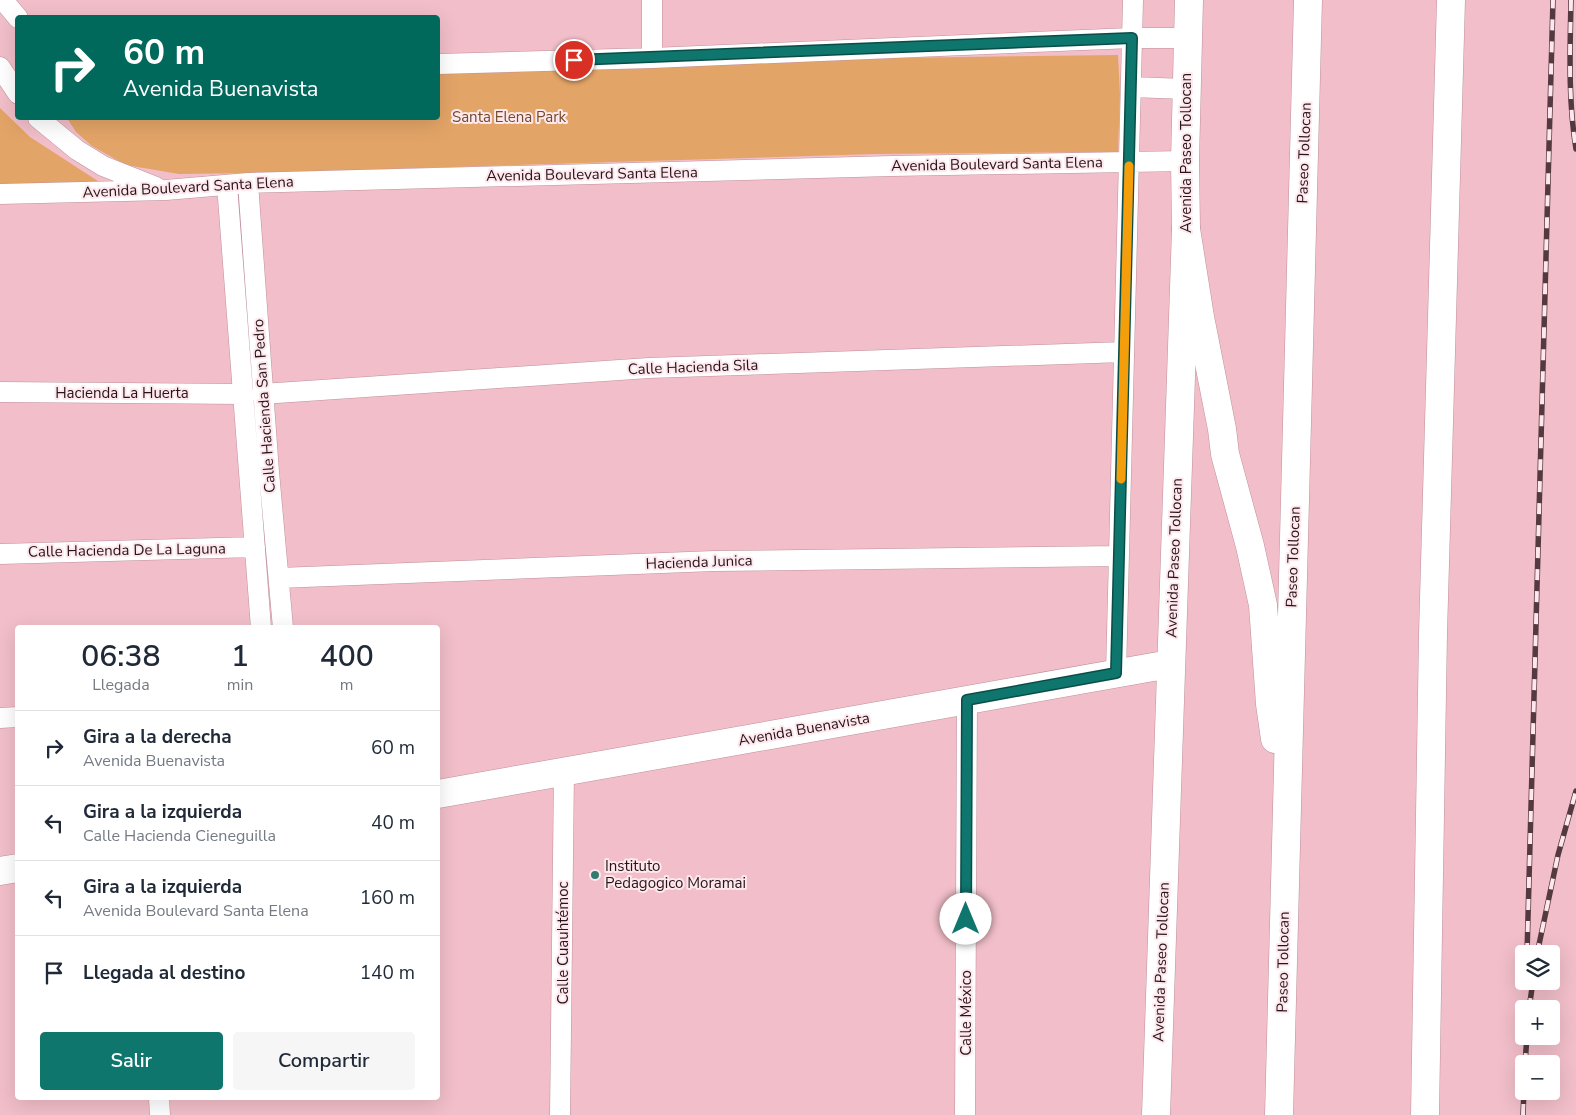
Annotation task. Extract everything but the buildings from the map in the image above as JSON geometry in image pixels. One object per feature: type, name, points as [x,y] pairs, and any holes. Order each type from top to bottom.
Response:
[{"type":"main road","name":"Avenida Paseo Tollocan","points":[[1156,1115],[1186,229],[1185,161],[1189,0]]},
{"type":"main road","name":"Paseo Tollocan","points":[[1279,1115],[1308,0]]},
{"type":"main road","points":[[1425,1115],[1433,634],[1451,0]]},
{"type":"main road","points":[[1186,229],[1225,454],[1250,546],[1263,605],[1270,704],[1277,754],[1287,794]]},
{"type":"main road","name":"Avenida Buenavista","points":[[440,794],[1170,664]]},
{"type":"main road","points":[[0,871],[15,868]]},
{"type":"street","points":[[3,0],[16,15]]},
{"type":"street","points":[[652,0],[652,58]]},
{"type":"street","points":[[1116,673],[1133,0]]},
{"type":"street","points":[[440,64],[652,58],[1132,38],[1188,38]]},
{"type":"street","points":[[6,72],[15,88]]},
{"type":"street","points":[[1131,87],[1186,89]]},
{"type":"street","points":[[40,120],[77,150],[103,166],[166,190]]},
{"type":"street","name":"Avenida Boulevard Santa Elena","points":[[0,194],[166,190],[248,183],[1185,161]]},
{"type":"street","name":"Calle Hacienda San Pedro","points":[[248,183],[253,394]]},
{"type":"street","name":"Calle Hacienda San Pedro","points":[[227,185],[253,394],[259,472],[279,578],[283,625]]},
{"type":"street","name":"Calle Hacienda Sila","points":[[253,394],[649,368],[1124,352]]},
{"type":"street","name":"Hacienda La Huerta","points":[[0,392],[253,394]]},
{"type":"street","name":"Calle Hacienda San Pedro","points":[[259,472],[255,547],[261,625]]},
{"type":"street","name":"Calle Hacienda De La Laguna","points":[[0,554],[255,547]]},
{"type":"street","name":"Hacienda Junica","points":[[279,578],[714,561],[1119,556]]},
{"type":"street","name":"Calle México","points":[[965,1115],[967,700]]},
{"type":"street","points":[[0,718],[15,717]]},
{"type":"street","name":"Calle Cuauhtémoc","points":[[560,1115],[564,772]]},
{"type":"street","points":[[159,1100],[160,1115]]},
{"type":"green space","name":"Santa Elena Park","points":[[1118,55],[1120,95],[1118,152],[875,154],[179,174],[126,165],[92,146],[76,132],[68,120],[440,120],[440,70],[893,58]]},
{"type":"green space","points":[[0,108],[30,137],[104,185],[0,186]]},
{"type":"railway","points":[[1527,945],[1553,0]]},
{"type":"railway","points":[[1571,0],[1571,94],[1576,149]]},
{"type":"railway","points":[[1539,945],[1558,855],[1576,791]]},
{"type":"railway","points":[[1530,1000],[1532,990]]},
{"type":"railway","points":[[1526,1045],[1526,1055]]},
{"type":"railway","points":[[1523,1115],[1524,1100]]},
{"type":"slow traffic","points":[[1121,479],[1129,166]]},
{"type":"place","name":"Instituto Pedagogico Moramai","points":[[595,875]]},
{"type":"route","points":[[574,60],[1132,38],[1116,673],[967,700],[966,919]]}]
